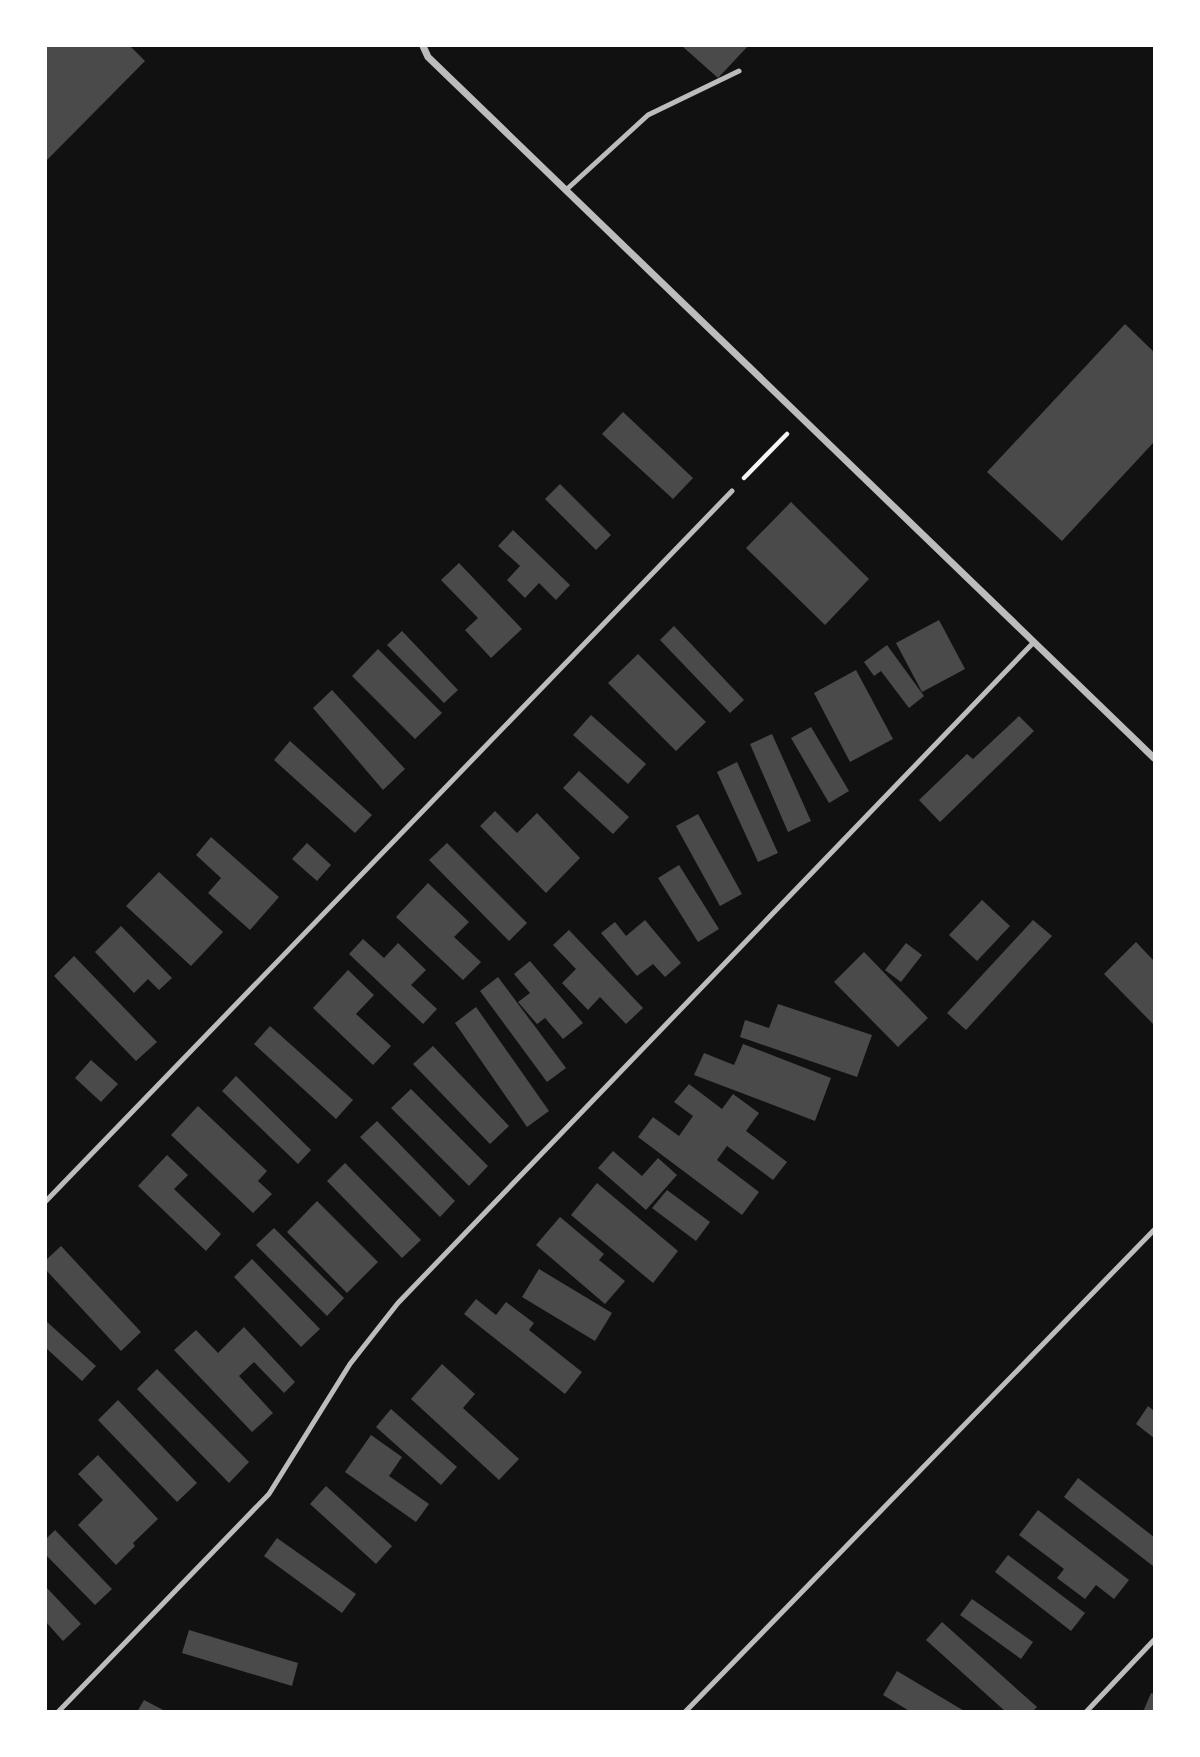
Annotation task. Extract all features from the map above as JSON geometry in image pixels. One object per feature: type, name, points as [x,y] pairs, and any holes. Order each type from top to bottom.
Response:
[{"type":"street","points":[[423,46],[428,57],[804,416],[1154,758]]},
{"type":"lane","points":[[566,190],[648,115],[739,71]]},
{"type":"lane","points":[[46,1202],[732,491]]},
{"type":"lane","points":[[58,1712],[269,1494],[350,1364],[398,1303],[1034,642]]},
{"type":"lane","points":[[685,1712],[1154,1230]]},
{"type":"lane","points":[[1086,1712],[1154,1640]]},
{"type":"path","points":[[732,491],[804,416]]},
{"type":"building","points":[[46,46],[130,46],[145,61],[46,161]]},
{"type":"building","points":[[682,46],[748,46],[718,78]]},
{"type":"building","points":[[1125,324],[1154,352],[1154,442],[1062,541],[987,472]]},
{"type":"building","points":[[623,412],[693,478],[673,499],[602,434]]},
{"type":"building","points":[[560,484],[611,535],[596,550],[545,499]]},
{"type":"building","points":[[791,502],[869,579],[825,625],[746,548]]},
{"type":"building","points":[[513,530],[570,585],[556,600],[539,583],[525,598],[507,580],[520,566],[498,546]]},
{"type":"building","points":[[459,563],[522,629],[491,658],[465,630],[478,618],[441,580]]},
{"type":"building","points":[[939,620],[965,669],[922,692],[896,643]]},
{"type":"building","points":[[674,626],[744,700],[730,713],[660,640]]},
{"type":"building","points":[[402,631],[458,690],[444,703],[387,645]]},
{"type":"building","points":[[887,645],[924,696],[909,708],[881,671],[874,676],[864,662]]},
{"type":"building","points":[[378,649],[442,713],[415,739],[352,676]]},
{"type":"building","points":[[638,654],[706,722],[676,751],[608,683]]},
{"type":"building","points":[[856,670],[893,739],[850,762],[814,693]]},
{"type":"building","points":[[332,690],[405,769],[383,790],[313,708]]},
{"type":"building","points":[[591,715],[646,764],[628,784],[573,735]]},
{"type":"building","points":[[1019,716],[1034,731],[940,822],[919,800],[967,754],[973,759]]},
{"type":"building","points":[[811,727],[849,791],[829,803],[791,738]]},
{"type":"building","points":[[772,734],[811,821],[788,832],[750,744]]},
{"type":"building","points":[[290,741],[372,815],[355,833],[274,760]]},
{"type":"building","points":[[737,762],[778,853],[758,862],[717,772]]},
{"type":"building","points":[[579,771],[629,817],[613,834],[563,788]]},
{"type":"building","points":[[495,811],[517,833],[537,813],[580,858],[546,893],[480,826]]},
{"type":"building","points":[[698,814],[742,894],[720,906],[676,826]]},
{"type":"building","points":[[211,837],[279,897],[250,930],[208,893],[221,878],[196,855]]},
{"type":"building","points":[[307,843],[331,865],[317,881],[292,859]]},
{"type":"building","points":[[447,843],[527,923],[509,941],[429,860]]},
{"type":"building","points":[[679,865],[719,929],[698,942],[658,878]]},
{"type":"building","points":[[159,872],[223,932],[191,966],[126,906]]},
{"type":"building","points":[[428,883],[469,922],[454,937],[481,962],[463,980],[396,917]]},
{"type":"building","points":[[982,900],[1010,926],[977,961],[949,935]]},
{"type":"building","points":[[645,920],[681,963],[665,977],[653,964],[637,976],[601,933],[615,922],[626,936]]},
{"type":"building","points":[[1033,920],[1052,936],[966,1030],[947,1013]]},
{"type":"building","points":[[121,926],[172,978],[159,990],[148,979],[134,993],[95,952]]},
{"type":"building","points":[[569,930],[643,1008],[626,1024],[600,997],[588,1010],[562,983],[576,969],[553,945]]},
{"type":"building","points":[[363,939],[384,958],[398,943],[426,970],[411,985],[437,1009],[423,1024],[349,954]]},
{"type":"building","points":[[1136,942],[1154,961],[1154,1025],[1104,974]]},
{"type":"building","points":[[906,943],[922,955],[901,982],[885,970]]},
{"type":"building","points":[[864,952],[928,1018],[898,1047],[834,982]]},
{"type":"building","points":[[74,956],[157,1042],[136,1061],[54,976]]},
{"type":"building","points":[[530,961],[583,1023],[563,1039],[545,1018],[537,1024],[518,1002],[530,993],[514,974]]},
{"type":"building","points":[[348,970],[374,995],[356,1014],[391,1046],[373,1065],[313,1008]]},
{"type":"building","points":[[498,977],[566,1068],[547,1082],[480,991]]},
{"type":"building","points":[[778,1004],[872,1035],[857,1077],[740,1037],[745,1020],[769,1028]]},
{"type":"building","points":[[476,1007],[549,1111],[527,1127],[455,1023]]},
{"type":"building","points":[[270,1026],[353,1100],[336,1119],[254,1044]]},
{"type":"building","points":[[743,1044],[831,1078],[815,1121],[694,1075],[704,1053],[734,1065]]},
{"type":"building","points":[[433,1046],[509,1126],[490,1144],[413,1064]]},
{"type":"building","points":[[91,1060],[118,1084],[101,1102],[75,1078]]},
{"type":"building","points":[[236,1076],[311,1150],[298,1164],[222,1091]]},
{"type":"building","points":[[689,1084],[722,1109],[733,1094],[759,1113],[746,1131],[787,1162],[773,1180],[727,1146],[717,1160],[759,1192],[742,1215],[638,1137],[653,1117],[679,1136],[693,1116],[674,1102]]},
{"type":"building","points":[[411,1089],[488,1166],[469,1186],[391,1108]]},
{"type":"building","points":[[198,1106],[267,1171],[258,1181],[272,1194],[253,1213],[171,1135]]},
{"type":"building","points":[[377,1121],[455,1201],[440,1217],[360,1137]]},
{"type":"building","points":[[613,1151],[642,1176],[658,1158],[677,1175],[646,1210],[598,1168]]},
{"type":"building","points":[[167,1155],[188,1175],[174,1189],[221,1234],[206,1251],[138,1186]]},
{"type":"building","points":[[345,1163],[421,1240],[402,1258],[327,1181]]},
{"type":"building","points":[[597,1183],[678,1251],[653,1283],[571,1215]]},
{"type":"building","points":[[667,1190],[710,1222],[696,1241],[652,1208]]},
{"type":"building","points":[[317,1201],[378,1262],[347,1293],[287,1232]]},
{"type":"building","points":[[560,1217],[604,1254],[599,1260],[625,1281],[605,1304],[536,1245]]},
{"type":"building","points":[[274,1228],[344,1298],[327,1316],[256,1245]]},
{"type":"building","points":[[61,1246],[141,1332],[121,1351],[46,1270],[46,1260]]},
{"type":"building","points":[[252,1259],[320,1329],[301,1347],[234,1277]]},
{"type":"building","points":[[539,1269],[612,1313],[595,1341],[522,1297]]},
{"type":"building","points":[[476,1299],[496,1315],[506,1302],[534,1323],[529,1330],[582,1372],[565,1394],[464,1314]]},
{"type":"building","points":[[46,1321],[96,1366],[82,1381],[46,1348]]},
{"type":"building","points":[[244,1327],[295,1382],[284,1393],[254,1362],[239,1376],[273,1413],[252,1432],[174,1350],[196,1330],[218,1353]]},
{"type":"building","points":[[442,1364],[475,1394],[463,1408],[519,1459],[499,1480],[411,1399]]},
{"type":"building","points":[[157,1369],[249,1462],[229,1483],[137,1389]]},
{"type":"building","points":[[118,1400],[197,1483],[177,1502],[98,1420]]},
{"type":"building","points":[[1148,1406],[1154,1411],[1154,1438],[1136,1424]]},
{"type":"building","points":[[391,1409],[457,1467],[441,1485],[376,1427]]},
{"type":"building","points":[[371,1435],[402,1457],[389,1476],[429,1504],[416,1522],[345,1472]]},
{"type":"building","points":[[98,1455],[158,1519],[133,1543],[135,1546],[116,1565],[78,1525],[103,1500],[78,1474]]},
{"type":"building","points":[[1078,1478],[1154,1537],[1153,1566],[1064,1497]]},
{"type":"building","points":[[326,1486],[392,1546],[376,1564],[310,1504]]},
{"type":"building","points":[[1038,1510],[1129,1580],[1114,1599],[1096,1585],[1085,1599],[1057,1578],[1064,1569],[1019,1535]]},
{"type":"building","points":[[55,1530],[112,1589],[95,1605],[46,1555],[46,1539]]},
{"type":"building","points":[[277,1538],[356,1594],[342,1613],[264,1556]]},
{"type":"building","points":[[1008,1555],[1085,1613],[1071,1631],[995,1572]]},
{"type":"building","points":[[46,1587],[81,1624],[63,1641],[46,1622]]},
{"type":"building","points":[[972,1599],[1033,1642],[1021,1659],[960,1615]]},
{"type":"building","points":[[942,1622],[1037,1707],[1032,1712],[1006,1712],[926,1640]]},
{"type":"building","points":[[189,1630],[298,1663],[292,1686],[182,1653]]},
{"type":"building","points":[[897,1671],[966,1712],[911,1712],[883,1695]]},
{"type":"building","points":[[1151,1693],[1154,1694],[1154,1712],[1143,1712]]},
{"type":"building","points":[[144,1700],[167,1712],[137,1712]]}]
